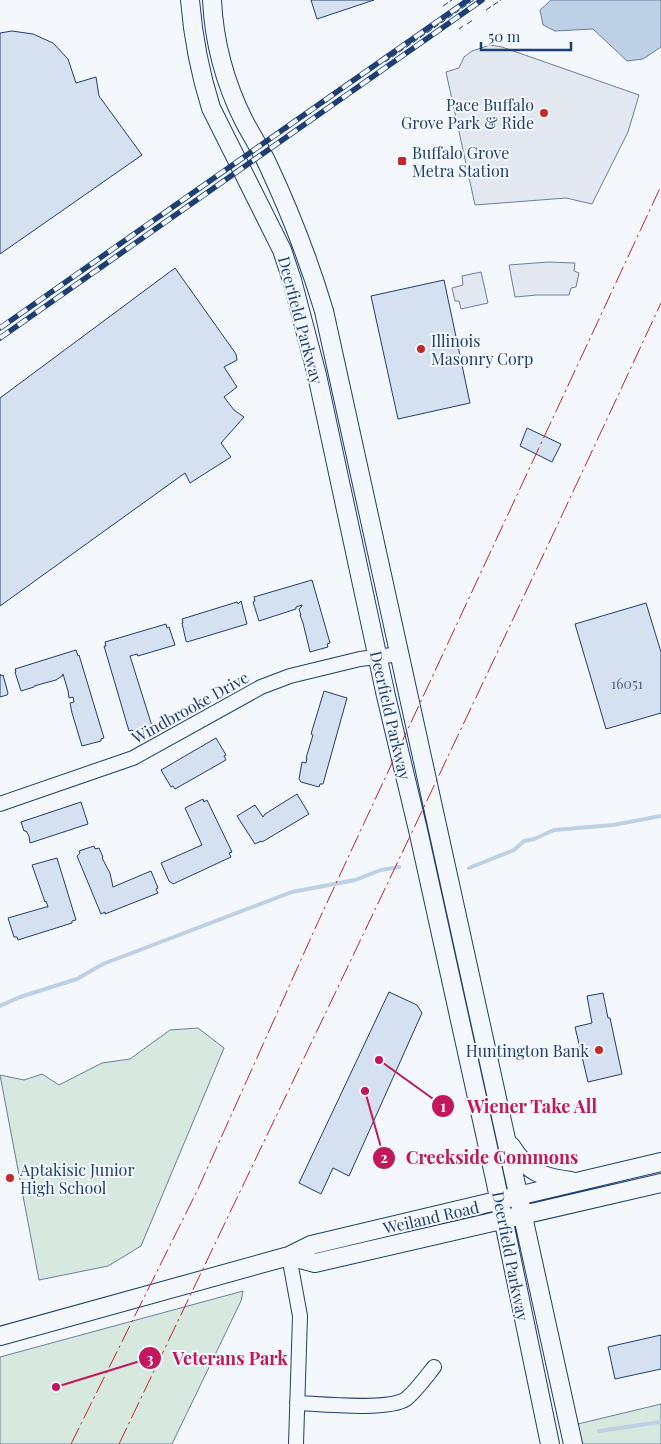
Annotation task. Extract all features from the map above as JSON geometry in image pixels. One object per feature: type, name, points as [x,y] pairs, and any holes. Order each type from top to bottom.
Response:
[{"type":"main road","name":"Deerfield Parkway","points":[[190,0],[195,49],[211,108],[282,250],[292,280],[317,375],[500,1201],[550,1444]]},
{"type":"main road","name":"Deerfield Parkway","points":[[212,0],[219,54],[231,91],[268,165],[283,200],[310,266],[324,311],[573,1444]]},
{"type":"main road","points":[[506,1137],[524,1164],[532,1171],[560,1180],[579,1182]]},
{"type":"main road","name":"Weiland Road","points":[[0,1336],[289,1256],[311,1245],[661,1162]]},
{"type":"main road","name":"Weiland Road","points":[[289,1256],[315,1263],[661,1183]]},
{"type":"street","name":"Windbrooke Drive","points":[[0,804],[133,758],[261,687],[290,676],[360,659],[400,654]]},
{"type":"street","points":[[289,1256],[300,1316],[296,1444]]},
{"type":"street","points":[[298,1403],[377,1406],[393,1404],[406,1399],[434,1367]]},
{"type":"shaded area","name":"Pace Buffalo Grove Park & Ride","points":[[490,45],[502,47],[639,95],[628,132],[592,204],[566,198],[475,205],[446,72],[459,68],[464,57],[472,51]]},
{"type":"shaded area","points":[[548,262],[575,263],[574,271],[579,273],[576,287],[571,288],[569,295],[515,297],[509,265]]},
{"type":"shaded area","points":[[481,272],[488,303],[461,309],[459,301],[455,301],[452,288],[463,285],[462,276]]},
{"type":"shaded area","points":[[198,1028],[224,1048],[141,1246],[108,1266],[39,1280],[0,1075],[24,1080],[42,1074],[59,1085],[102,1063],[130,1059],[170,1030]]},
{"type":"shaded area","points":[[243,1291],[241,1301],[172,1444],[0,1444],[0,1357]]},
{"type":"shaded area","points":[[661,1404],[661,1444],[582,1444],[578,1424]]},
{"type":"water","points":[[551,0],[661,0],[661,47],[643,59],[627,61],[593,29],[555,31],[543,25],[540,10]]},
{"type":"building","points":[[311,0],[374,0],[317,19]]},
{"type":"building","points":[[12,31],[33,34],[53,43],[68,59],[76,83],[96,77],[99,96],[142,155],[0,254],[0,33]]},
{"type":"building","points":[[175,268],[236,354],[237,360],[224,367],[237,387],[224,397],[234,410],[244,417],[221,443],[231,457],[190,483],[185,473],[0,606],[0,398]]},
{"type":"building","name":"Illinois Masonry Corp","points":[[444,280],[470,403],[398,419],[371,296]]},
{"type":"building","points":[[527,428],[561,444],[552,462],[520,446]]},
{"type":"building","points":[[312,580],[330,643],[327,644],[328,647],[310,652],[300,615],[299,609],[302,605],[296,607],[296,609],[259,621],[253,602],[255,601],[254,597]]},
{"type":"building","points":[[241,601],[247,624],[186,641],[182,619],[237,602],[238,604]]},
{"type":"building","points":[[646,603],[661,652],[661,713],[606,729],[575,624]]},
{"type":"building","points":[[166,624],[167,628],[169,627],[175,645],[138,656],[137,654],[130,656],[152,726],[129,731],[104,646],[106,646],[105,642]]},
{"type":"building","points":[[76,650],[104,738],[101,741],[82,746],[70,703],[74,702],[73,697],[69,698],[63,674],[56,680],[21,691],[15,672],[15,669]]},
{"type":"building","points":[[0,674],[1,676],[3,675],[8,693],[0,697]]},
{"type":"building","points":[[324,691],[347,698],[323,784],[320,784],[319,787],[301,782],[299,779],[302,762],[306,763],[313,735],[311,734]]},
{"type":"building","points":[[216,738],[226,755],[224,756],[226,760],[175,789],[173,786],[171,787],[161,770]]},
{"type":"building","points":[[297,794],[309,814],[262,842],[255,844],[237,816],[255,805],[263,817]]},
{"type":"building","points":[[203,799],[204,802],[207,800],[232,852],[229,853],[231,857],[173,884],[169,881],[161,863],[202,845],[185,808]]},
{"type":"building","points":[[81,802],[88,824],[30,843],[29,836],[24,831],[21,822]]},
{"type":"building","points":[[94,846],[95,849],[99,848],[110,873],[113,887],[151,871],[158,888],[156,889],[158,893],[101,914],[77,856],[80,853],[79,851]]},
{"type":"building","points":[[57,858],[76,920],[72,921],[72,923],[18,940],[17,937],[14,937],[8,918],[48,907],[32,865]]},
{"type":"building","points":[[389,992],[417,1005],[422,1013],[349,1176],[333,1168],[321,1194],[299,1183]]},
{"type":"building","name":"Huntington Bank","points":[[603,993],[622,1074],[588,1082],[575,1027],[592,1023],[587,996]]},
{"type":"building","points":[[661,1335],[661,1369],[615,1379],[608,1347]]},
{"type":"waterway","points":[[469,868],[514,850],[524,841],[534,839],[554,830],[613,825],[661,816]]},
{"type":"waterway","points":[[0,1006],[20,997],[77,979],[103,964],[292,892],[355,880],[381,870],[399,867]]},
{"type":"waterway","points":[[599,1431],[661,1422]]},
{"type":"railway","points":[[0,328],[468,0]]},
{"type":"railway","points":[[0,338],[482,0]]},
{"type":"fence","points":[[443,6],[452,0]]},
{"type":"fence","points":[[385,62],[474,0]]},
{"type":"fence","points":[[486,10],[501,0]]},
{"type":"fence","points":[[467,24],[473,20]]},
{"type":"fence","points":[[459,29],[463,26]]},
{"type":"power","points":[[71,1444],[198,1189],[318,922],[661,186]]},
{"type":"power","points":[[119,1444],[460,732],[661,303]]},
{"type":"place","name":"Pace Buffalo Grove Park & Ride","points":[[544,113]]},
{"type":"place","name":"Buffalo Grove Metra Station","points":[[402,161]]},
{"type":"place","name":"Illinois Masonry Corp","points":[[421,349]]},
{"type":"place","name":"Huntington Bank","points":[[599,1050]]},
{"type":"place","name":"Wiener Take All","points":[[379,1060]]},
{"type":"place","name":"Creekside Commons","points":[[365,1091]]},
{"type":"place","name":"Aptakisic Junior High School","points":[[10,1178]]},
{"type":"place","name":"Veterans Park","points":[[56,1387]]}]
